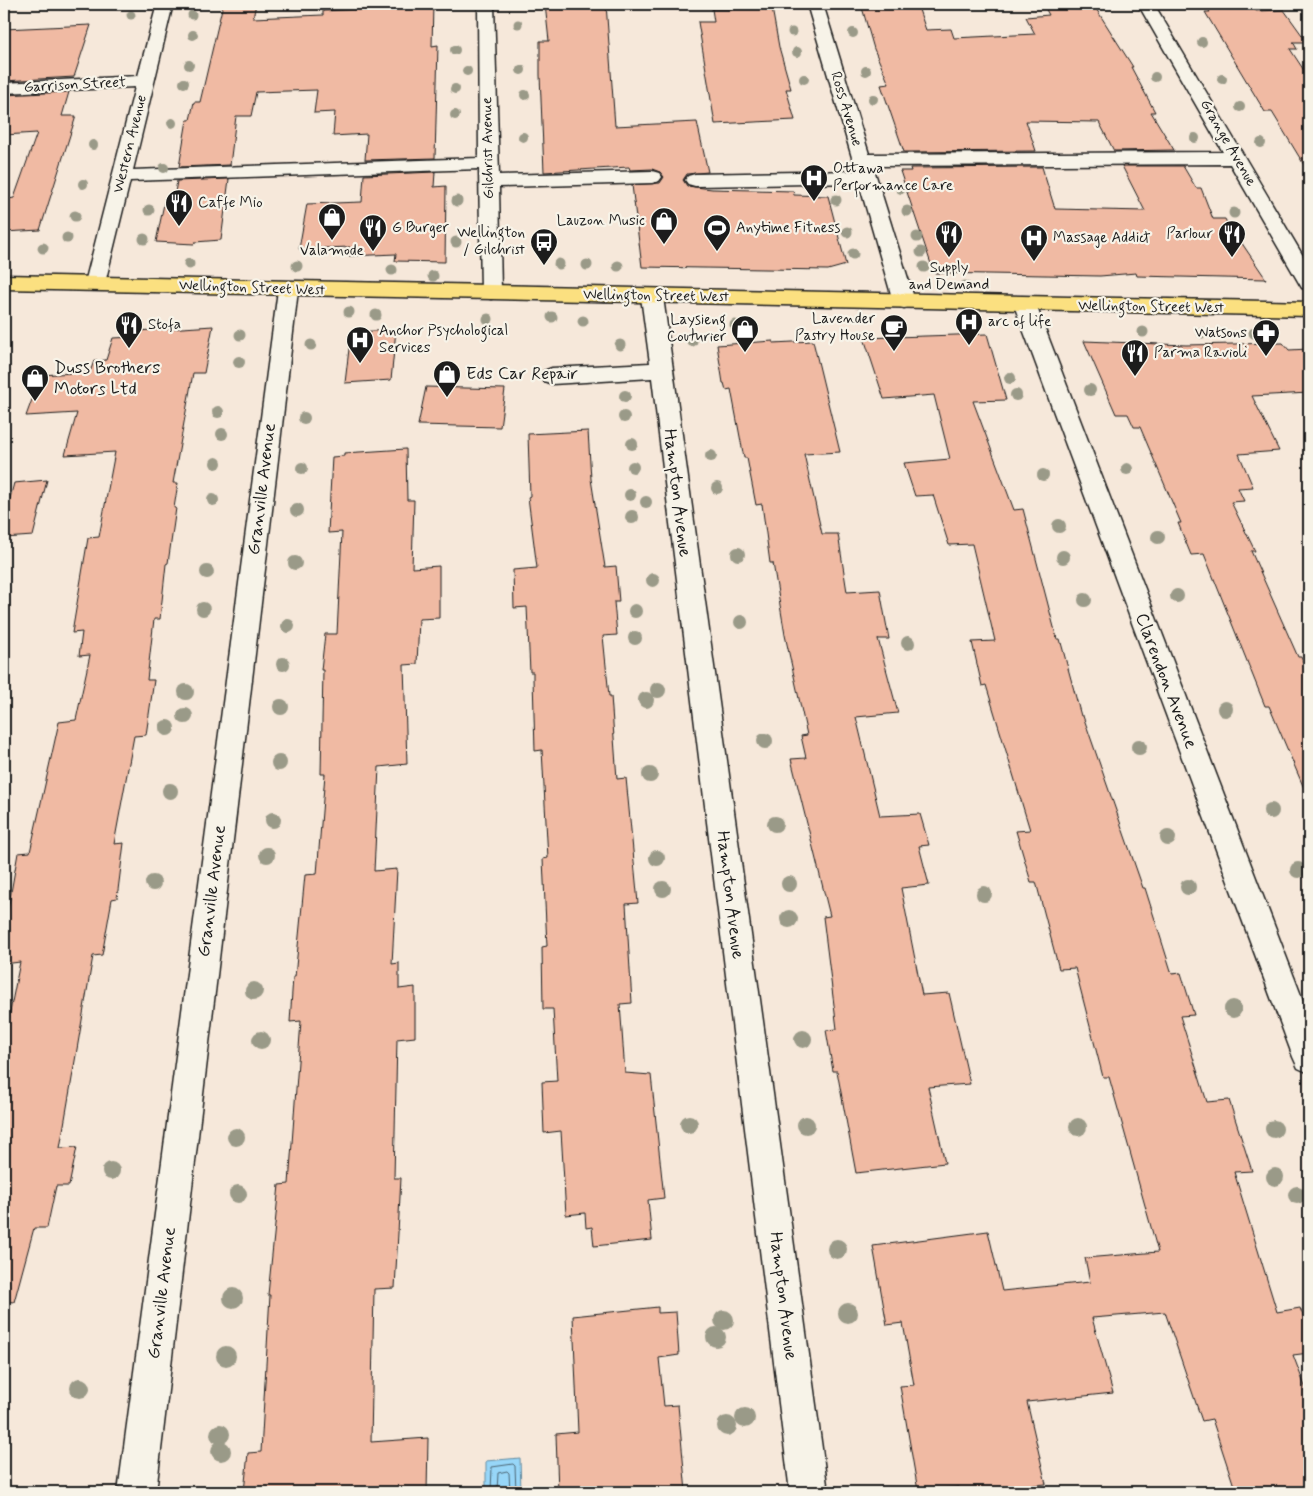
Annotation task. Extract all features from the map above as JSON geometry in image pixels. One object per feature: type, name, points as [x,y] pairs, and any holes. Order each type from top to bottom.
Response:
[{"type":"main road","name":"Wellington Street West","points":[[4,282],[95,283],[288,290],[491,292],[1025,305],[1309,309]]},
{"type":"street","name":"Western Avenue","points":[[95,283],[165,4]]},
{"type":"street","name":"Gilchrist Avenue","points":[[486,4],[491,292]]},
{"type":"street","name":"Ross Avenue","points":[[815,4],[904,301]]},
{"type":"street","name":"Grange Avenue","points":[[1146,4],[1309,283]]},
{"type":"street","name":"Garrison Street","points":[[4,88],[145,81]]},
{"type":"street","points":[[695,180],[864,169],[1236,158]]},
{"type":"street","points":[[122,176],[488,172],[652,177]]},
{"type":"street","name":"Granville Avenue","points":[[137,1492],[288,290]]},
{"type":"street","name":"Hampton Avenue","points":[[652,297],[809,1492]]},
{"type":"street","name":"Clarendon Avenue","points":[[1025,305],[1309,1057]]},
{"type":"street","points":[[552,376],[661,370]]},
{"type":"water","points":[[520,1458],[521,1492],[486,1492],[486,1461]]},
{"type":"building","points":[[223,4],[256,4],[253,18],[323,15],[323,11],[433,5],[432,46],[438,45],[435,158],[365,160],[367,134],[333,136],[335,112],[314,113],[317,90],[256,92],[251,116],[236,116],[230,165],[179,167],[187,120],[190,120],[194,102],[200,102]]},
{"type":"building","points":[[545,4],[606,4],[615,126],[697,122],[708,172],[687,174],[683,180],[687,186],[712,189],[793,191],[794,195],[828,196],[846,265],[828,270],[642,267],[632,185],[660,183],[664,177],[660,172],[652,169],[630,170],[629,167],[544,172],[540,41],[549,41]]},
{"type":"building","points":[[733,4],[767,4],[768,8],[772,8],[779,47],[791,89],[786,89],[795,120],[715,124],[698,22],[714,22],[712,9],[734,9]]},
{"type":"building","points":[[861,4],[917,4],[926,30],[951,29],[954,38],[1035,34],[1026,17],[1049,15],[1043,4],[1093,4],[1133,67],[1131,67],[1155,112],[1151,112],[1174,150],[1114,151],[1099,122],[1026,121],[1036,151],[904,152],[881,85],[889,84],[874,49]]},
{"type":"building","points":[[1204,4],[1252,5],[1256,11],[1284,10],[1307,42],[1293,42],[1297,49],[1290,49],[1309,78],[1309,173],[1272,112],[1265,112],[1205,12],[1210,12]]},
{"type":"building","points":[[91,25],[74,77],[4,81],[4,29]]},
{"type":"building","points":[[69,92],[62,116],[76,116],[40,230],[4,232],[4,200],[14,198],[37,133],[4,135],[4,95]]},
{"type":"building","points":[[1122,166],[1183,166],[1196,188],[1201,188],[1213,219],[1225,219],[1229,227],[1234,228],[1239,239],[1266,279],[1137,276],[1136,273],[1100,276],[934,273],[900,171],[911,171],[910,168],[1042,167],[1055,209],[1145,211]]},
{"type":"building","points":[[435,172],[434,187],[446,186],[445,262],[395,261],[396,254],[349,256],[350,247],[299,249],[307,204],[362,202],[364,175]]},
{"type":"building","points":[[229,179],[221,240],[195,242],[194,244],[156,242],[165,199],[174,198],[177,181]]},
{"type":"building","points":[[213,326],[204,373],[193,373],[173,483],[178,483],[174,508],[176,508],[168,563],[166,564],[160,619],[154,619],[147,680],[154,680],[146,735],[134,736],[114,844],[124,843],[117,898],[112,899],[102,955],[93,956],[60,1148],[77,1147],[69,1186],[56,1186],[47,1228],[34,1228],[14,1302],[4,1301],[4,1042],[20,962],[4,964],[4,916],[7,915],[18,853],[30,852],[59,722],[76,720],[90,655],[79,656],[82,632],[72,633],[88,538],[99,537],[115,452],[65,455],[77,413],[26,416],[41,375],[90,372],[94,361],[106,360],[113,338],[136,337],[137,331]]},
{"type":"building","points":[[396,330],[391,380],[345,383],[351,332]]},
{"type":"building","points":[[987,334],[1006,400],[973,401],[1014,510],[1023,509],[1057,639],[1060,639],[1081,716],[1083,716],[1143,888],[1145,888],[1172,974],[1181,973],[1194,1015],[1180,1016],[1207,1102],[1229,1100],[1252,1171],[1234,1172],[1277,1312],[1300,1308],[1309,1331],[1309,1353],[1293,1355],[1309,1397],[1309,1492],[1236,1492],[1212,1419],[1202,1421],[1165,1312],[1092,1318],[1113,1393],[1027,1402],[1046,1484],[969,1492],[960,1492],[959,1487],[918,1491],[900,1386],[914,1385],[903,1323],[887,1325],[873,1246],[988,1231],[1002,1291],[1090,1282],[1085,1258],[1158,1252],[1109,1077],[1103,1077],[1075,968],[1059,969],[1036,882],[1031,882],[1016,831],[1030,830],[986,685],[982,686],[972,642],[995,641],[972,544],[949,545],[933,495],[915,496],[904,463],[950,459],[934,395],[884,399],[864,338]]},
{"type":"building","points":[[773,341],[773,343],[813,341],[840,452],[804,454],[822,534],[838,534],[847,592],[880,590],[889,639],[878,639],[898,713],[856,717],[880,816],[920,814],[929,845],[919,846],[929,885],[901,888],[922,995],[949,993],[970,1084],[928,1087],[945,1163],[856,1173],[837,1071],[833,1071],[826,1030],[837,1029],[823,917],[830,916],[791,759],[806,758],[801,736],[807,735],[785,635],[773,563],[770,563],[762,504],[756,505],[747,458],[744,458],[731,389],[726,390],[723,383],[717,345]]},
{"type":"building","points":[[1084,341],[1186,345],[1283,343],[1289,350],[1309,349],[1309,393],[1252,396],[1279,451],[1239,454],[1253,487],[1238,488],[1244,501],[1231,502],[1255,551],[1251,551],[1298,657],[1301,657],[1303,662],[1309,662],[1309,800],[1269,706],[1265,706],[1204,554],[1191,555],[1178,523],[1181,523],[1140,427],[1134,427],[1128,414],[1116,414]]},
{"type":"building","points":[[426,387],[505,389],[500,427],[418,425]]},
{"type":"building","points":[[588,431],[591,479],[605,567],[616,566],[619,602],[614,602],[617,635],[603,636],[609,696],[611,696],[617,779],[626,778],[638,903],[626,904],[632,1003],[620,1004],[625,1073],[651,1075],[664,1198],[648,1200],[652,1240],[594,1246],[592,1227],[586,1228],[585,1213],[566,1215],[561,1131],[544,1133],[542,1082],[557,1081],[553,1009],[543,1009],[542,947],[547,946],[543,859],[548,858],[542,750],[535,751],[533,672],[530,672],[527,607],[514,608],[513,570],[537,568],[528,497],[530,496],[528,434]]},
{"type":"building","points":[[406,449],[407,500],[414,500],[412,568],[439,566],[439,618],[419,619],[417,664],[404,665],[407,764],[379,767],[374,871],[397,869],[392,964],[399,963],[399,989],[415,987],[415,1037],[397,1039],[394,1178],[401,1178],[395,1288],[374,1289],[371,1442],[428,1438],[427,1492],[244,1492],[248,1453],[261,1452],[270,1295],[268,1295],[279,1185],[289,1184],[301,1021],[290,1022],[293,977],[295,977],[305,875],[317,874],[325,774],[321,774],[323,670],[321,670],[325,634],[337,634],[342,532],[328,533],[332,457],[344,456],[344,453]]},
{"type":"building","points":[[47,480],[33,536],[4,538],[4,521],[14,483]]},
{"type":"building","points":[[658,1307],[658,1313],[676,1312],[679,1355],[659,1358],[664,1406],[678,1405],[686,1492],[558,1492],[556,1434],[578,1432],[573,1316]]},
{"type":"place","name":"Ottawa Performance Care","points":[[814,202]]},
{"type":"place","name":"Caffe Mio","points":[[179,227]]},
{"type":"place","name":"Valamode","points":[[332,241]]},
{"type":"place","name":"Lauzon Music","points":[[664,245]]},
{"type":"place","name":"G Burger","points":[[373,252]]},
{"type":"place","name":"Anytime Fitness","points":[[717,252]]},
{"type":"place","name":"Supply and Demand","points":[[949,258]]},
{"type":"place","name":"Parlour","points":[[1232,258]]},
{"type":"place","name":"Massage Addict","points":[[1034,262]]},
{"type":"place","name":"Wellington / Gilchrist","points":[[544,266]]},
{"type":"place","name":"arc of life","points":[[969,346]]},
{"type":"place","name":"Stofa","points":[[129,349]]},
{"type":"place","name":"Lavender Pastry House","points":[[894,352]]},
{"type":"place","name":"Laysieng Couturier","points":[[745,353]]},
{"type":"place","name":"Watsons","points":[[1266,357]]},
{"type":"place","name":"Anchor Psychological Services","points":[[360,364]]},
{"type":"place","name":"Parma Ravioli","points":[[1135,377]]},
{"type":"place","name":"Eds Car Repair","points":[[447,398]]},
{"type":"place","name":"Duss Brothers Motors Ltd","points":[[35,402]]}]
